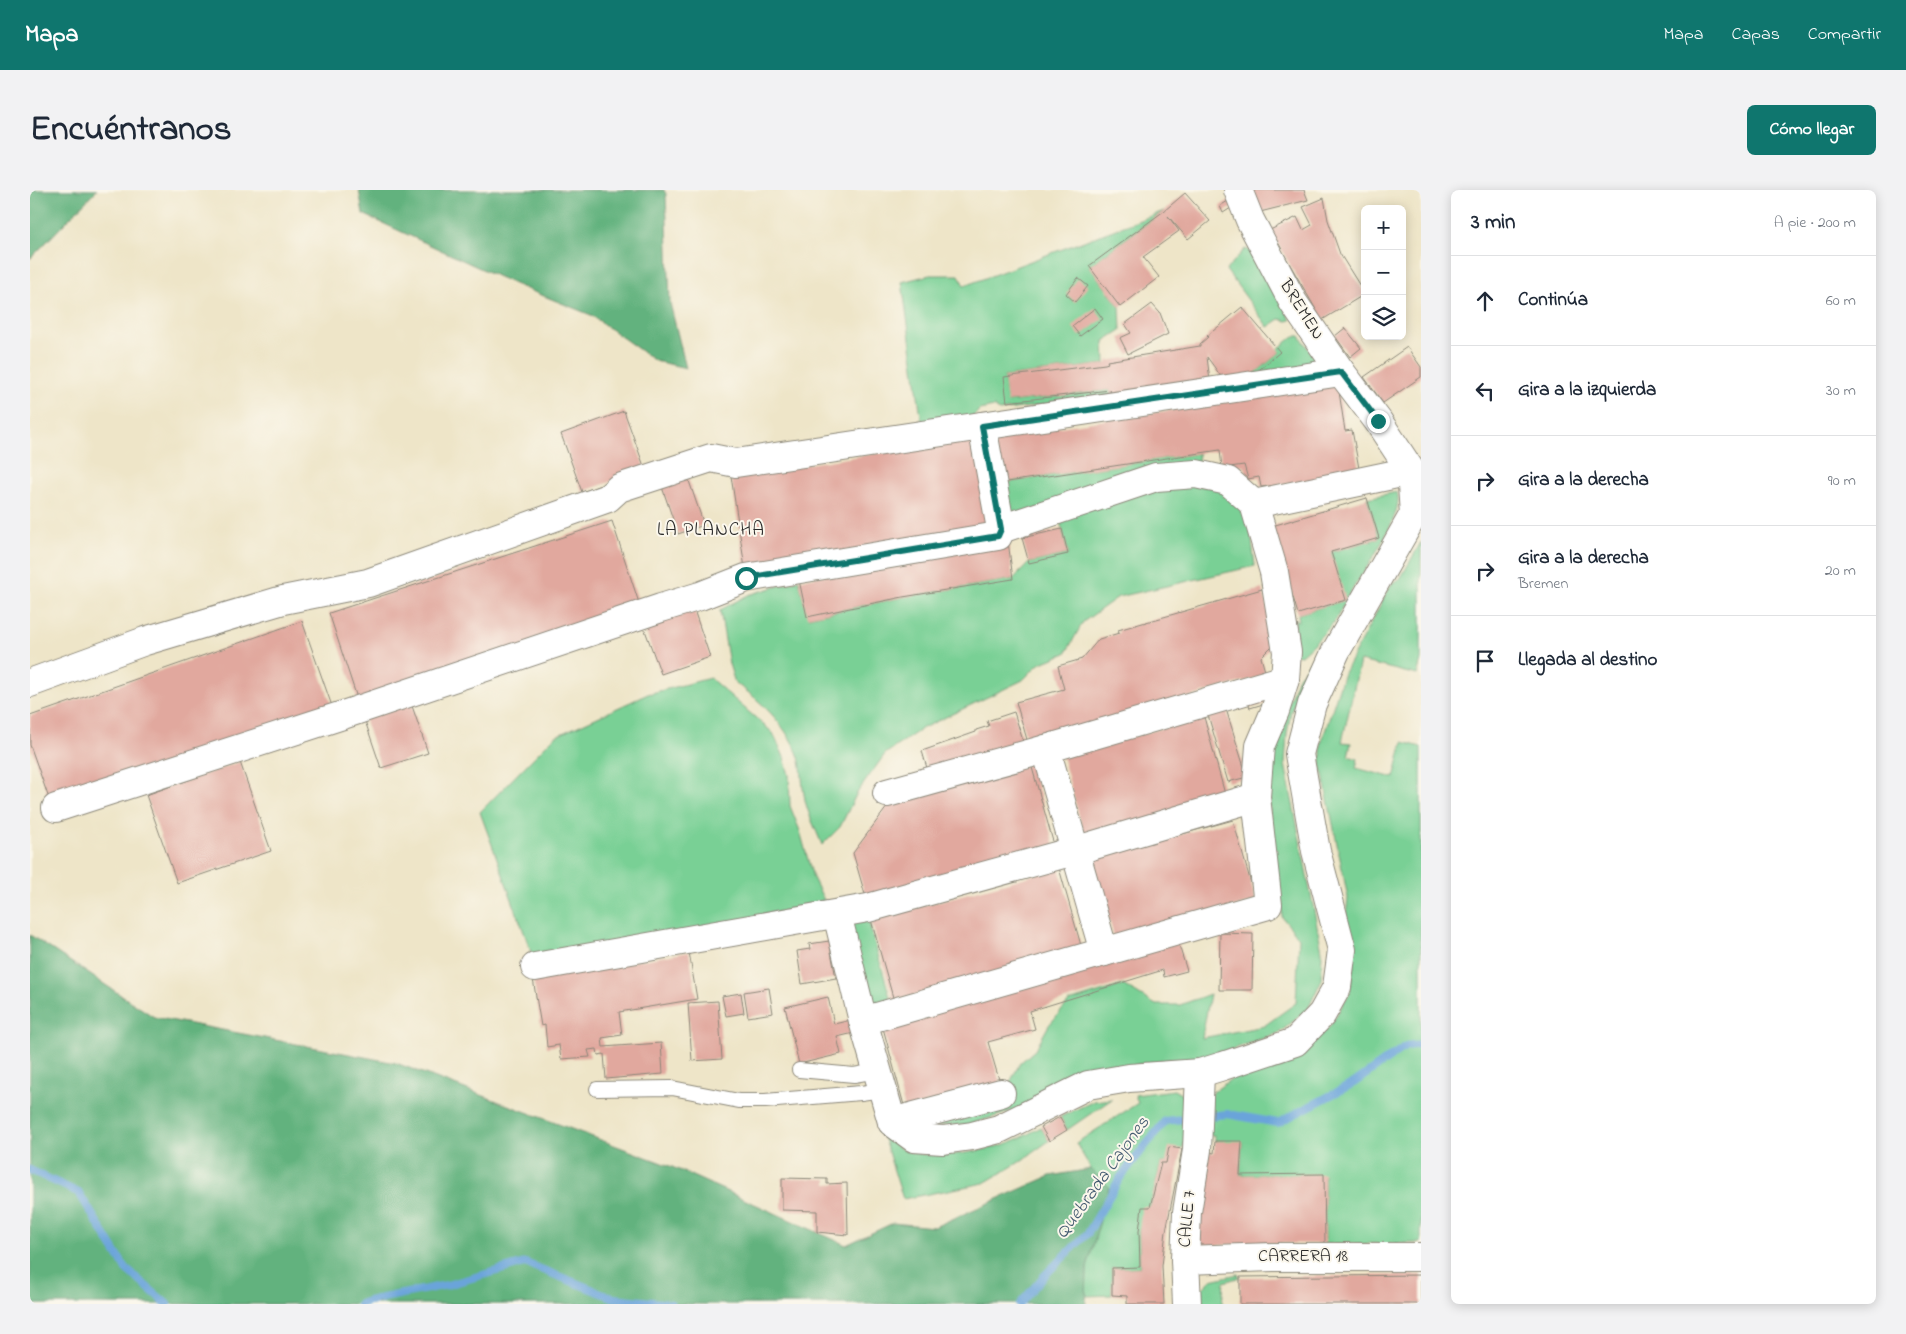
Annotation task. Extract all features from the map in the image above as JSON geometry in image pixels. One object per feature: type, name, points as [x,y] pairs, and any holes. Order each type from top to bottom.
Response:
[{"type":"street","name":"BREMEN","points":[[1238,190],[1250,220],[1293,302],[1341,372],[1378,421],[1411,471]]},
{"type":"street","points":[[30,683],[163,636],[283,600],[368,583],[608,498],[619,488],[711,458],[736,463],[1341,372]]},
{"type":"street","points":[[56,808],[700,596],[746,578],[998,536],[1001,529],[982,426]]},
{"type":"street","points":[[837,914],[863,1021],[892,1122],[914,1138],[943,1140],[972,1136],[1000,1129],[1088,1085],[1129,1078],[1200,1084],[1295,1042],[1322,1014],[1337,987],[1342,950],[1316,851],[1300,754],[1312,704],[1336,651],[1414,514],[1411,471],[1254,504]]},
{"type":"street","points":[[863,1021],[1268,905],[1256,797],[1260,746],[1275,711],[1285,679],[1287,652],[1283,616],[1274,572],[1254,504],[1228,481],[1196,474],[1156,477],[1001,529]]},
{"type":"street","points":[[887,793],[1285,679]]},
{"type":"street","points":[[1046,749],[1104,952]]},
{"type":"street","points":[[535,967],[868,908],[1074,852],[1256,797]]},
{"type":"street","name":"CALLE 7","points":[[1187,1304],[1185,1260],[1187,1212],[1199,1136],[1200,1084]]},
{"type":"street","points":[[892,1122],[1001,1093]]},
{"type":"street","name":"CARRERA 18","points":[[1185,1260],[1273,1257],[1421,1257]]},
{"type":"lane","points":[[799,1070],[854,1074],[880,1080]]},
{"type":"lane","points":[[597,1089],[672,1088],[739,1101],[765,1101],[861,1093],[880,1080]]},
{"type":"green space","points":[[30,190],[97,190],[30,259]]},
{"type":"green space","points":[[359,190],[664,190],[666,194],[670,303],[686,368],[655,361],[591,315],[514,284],[363,214]]},
{"type":"green space","points":[[1164,211],[1089,266],[1120,307],[1121,330],[1104,341],[1105,364],[1004,377],[1008,402],[1110,390],[1111,396],[999,411],[994,407],[979,410],[974,416],[922,424],[902,282],[929,275],[959,275],[964,286]]},
{"type":"green space","points":[[1245,249],[1256,253],[1291,320],[1280,319],[1268,327],[1226,270]]},
{"type":"green space","points":[[1294,336],[1300,336],[1318,364],[1254,374],[1280,352],[1278,349]]},
{"type":"green space","points":[[1198,453],[1199,468],[1014,514],[1007,509],[1001,483]]},
{"type":"green space","points":[[1159,483],[1225,488],[1249,517],[1255,566],[1118,597],[1083,622],[1066,653],[1039,664],[1023,680],[923,728],[885,754],[857,793],[840,827],[822,845],[807,807],[800,762],[792,742],[771,713],[735,683],[729,664],[720,610],[748,595],[799,580],[808,617],[903,597],[1013,579],[1029,563],[1068,554],[1059,517]]},
{"type":"green space","points":[[1397,492],[1398,502],[1395,515],[1388,530],[1337,617],[1326,631],[1301,655],[1295,654],[1295,618],[1299,622],[1298,614],[1345,600],[1331,552],[1379,538],[1367,498]]},
{"type":"green space","points":[[1421,542],[1421,660],[1417,675],[1360,661],[1342,742],[1351,743],[1348,756],[1358,759],[1356,768],[1394,778],[1403,742],[1421,747],[1421,1243],[1325,1244],[1324,1175],[1240,1175],[1242,1142],[1215,1141],[1215,1136],[1208,1134],[1209,1095],[1234,1077],[1303,1052],[1330,1026],[1350,992],[1354,961],[1346,916],[1348,898],[1321,765],[1321,744],[1344,673],[1392,583],[1400,579]]},
{"type":"green space","points":[[1310,662],[1315,662],[1291,711],[1285,764],[1322,951],[1321,981],[1308,1009],[1279,1033],[1193,1063],[1171,1059],[1139,1064],[1000,1115],[967,1125],[917,1126],[1004,1094],[1020,1063],[1035,1050],[1049,1025],[1069,1002],[1123,985],[1156,1005],[1180,1005],[1210,994],[1202,1038],[1264,1026],[1296,1003],[1299,938],[1282,917],[1282,909],[1271,865],[1269,757],[1298,677]]},
{"type":"green space","points":[[710,678],[773,733],[784,757],[789,775],[790,806],[800,831],[813,878],[828,908],[533,957],[480,812],[554,737],[648,694]]},
{"type":"green space","points":[[868,919],[892,1004],[872,1006],[849,923]]},
{"type":"green space","points":[[30,935],[154,1017],[396,1063],[670,1166],[846,1245],[893,1223],[934,1227],[1050,1176],[1091,1169],[1109,1187],[1087,1268],[1086,1304],[30,1304]]},
{"type":"green space","points":[[1174,1090],[1188,1101],[1189,1133],[1182,1149],[1166,1163],[1161,1163],[1150,1207],[1139,1231],[1140,1267],[1112,1268],[1112,1295],[1086,1296],[1087,1268],[1109,1187],[1091,1169],[1076,1143],[1138,1103],[1135,1095]]},
{"type":"green space","points":[[1112,1099],[1067,1130],[1060,1117],[1094,1101]]},
{"type":"green space","points":[[879,1110],[892,1142],[902,1149],[916,1154],[951,1155],[986,1149],[1013,1141],[1041,1127],[1049,1141],[1018,1163],[984,1183],[903,1199],[875,1111]]},
{"type":"green space","points":[[1238,1274],[1240,1277],[1224,1282],[1222,1304],[1201,1304],[1202,1289],[1211,1280]]},
{"type":"building","points":[[1253,190],[1304,190],[1308,200],[1260,212]]},
{"type":"building","points":[[1185,193],[1210,221],[1188,239],[1168,216],[1179,231],[1143,257],[1159,277],[1120,307],[1089,266],[1164,211]]},
{"type":"building","points":[[1324,198],[1328,220],[1340,254],[1361,288],[1361,296],[1322,320],[1270,230],[1297,217],[1303,230],[1312,225],[1303,207]]},
{"type":"building","points":[[1231,199],[1234,206],[1223,213],[1220,206]]},
{"type":"building","points":[[1078,278],[1088,286],[1075,302],[1066,294]]},
{"type":"building","points":[[1152,304],[1160,313],[1168,334],[1128,354],[1120,338],[1131,333],[1125,324]]},
{"type":"building","points":[[1242,307],[1280,352],[1254,374],[1223,379],[1207,357],[1210,381],[1111,396],[1110,390],[1007,402],[1004,377],[1105,364],[1108,363],[1107,361],[1200,346],[1207,336]]},
{"type":"building","points":[[1095,308],[1103,319],[1080,336],[1072,326]]},
{"type":"building","points":[[1345,328],[1361,348],[1350,357],[1335,336]]},
{"type":"building","points":[[1407,347],[1421,367],[1421,377],[1383,403],[1364,377]]},
{"type":"building","points":[[1338,385],[1345,431],[1352,430],[1360,474],[1261,487],[1259,477],[1248,479],[1244,465],[1222,468],[1220,450],[1001,483],[994,437]]},
{"type":"building","points":[[624,411],[645,469],[582,492],[561,434]]},
{"type":"building","points":[[977,438],[991,531],[745,568],[731,476]]},
{"type":"building","points":[[688,478],[704,525],[678,534],[662,487]]},
{"type":"building","points":[[1367,498],[1379,538],[1331,552],[1346,600],[1298,614],[1272,526]]},
{"type":"building","points":[[612,521],[641,609],[358,701],[329,613]]},
{"type":"building","points":[[1062,529],[1068,554],[1029,563],[1022,538]]},
{"type":"building","points":[[1008,541],[1013,579],[903,597],[807,617],[799,580]]},
{"type":"building","points":[[1262,589],[1274,630],[1269,631],[1272,646],[1261,657],[1266,675],[1028,743],[1016,702],[1064,689],[1058,666],[1082,659],[1099,639],[1119,633],[1118,630]]},
{"type":"building","points":[[692,604],[710,657],[661,674],[642,622]]},
{"type":"building","points":[[302,621],[333,709],[52,807],[30,745],[30,716]]},
{"type":"building","points":[[1271,691],[1273,701],[1250,708],[1247,698]]},
{"type":"building","points":[[409,697],[428,753],[381,768],[362,712]]},
{"type":"building","points":[[1226,709],[1247,777],[1228,782],[1208,715]]},
{"type":"building","points":[[1014,712],[1024,744],[929,775],[922,751],[976,732],[976,730],[989,726],[987,721]]},
{"type":"building","points":[[1204,717],[1226,798],[1085,837],[1062,756]]},
{"type":"building","points":[[240,762],[271,851],[177,883],[146,795]]},
{"type":"building","points":[[1031,764],[1054,845],[866,898],[853,853],[890,803]]},
{"type":"building","points":[[1233,820],[1256,901],[1115,940],[1092,859]]},
{"type":"building","points":[[1059,868],[1082,949],[894,1001],[871,920]]},
{"type":"building","points":[[1220,933],[1253,934],[1252,990],[1219,990]]},
{"type":"building","points":[[829,941],[836,978],[802,984],[797,951],[810,949],[809,944]]},
{"type":"building","points":[[1178,942],[1187,971],[1164,977],[1163,970],[1030,1011],[1035,1029],[988,1042],[1000,1083],[905,1109],[883,1028]]},
{"type":"building","points":[[689,952],[697,999],[619,1012],[622,1035],[602,1038],[603,1047],[661,1043],[663,1074],[606,1079],[604,1054],[598,1055],[597,1049],[588,1050],[590,1057],[561,1059],[559,1045],[547,1047],[545,1025],[541,1026],[533,979]]},
{"type":"building","points":[[769,988],[773,1013],[748,1017],[744,992]]},
{"type":"building","points":[[741,993],[744,1013],[726,1016],[722,996]]},
{"type":"building","points":[[828,997],[834,1024],[851,1020],[854,1033],[837,1037],[841,1054],[799,1064],[785,1007]]},
{"type":"building","points":[[718,1001],[722,1059],[692,1061],[688,1003]]},
{"type":"building","points":[[1060,1117],[1067,1130],[1049,1141],[1041,1127]]},
{"type":"building","points":[[1215,1141],[1242,1141],[1240,1175],[1324,1174],[1325,1244],[1268,1243],[1199,1246],[1197,1223],[1208,1152],[1214,1153]]},
{"type":"building","points":[[1169,1147],[1182,1149],[1166,1231],[1162,1266],[1164,1304],[1127,1304],[1127,1296],[1112,1295],[1112,1268],[1140,1267],[1139,1231],[1142,1207],[1150,1207],[1161,1163],[1166,1163]]},
{"type":"building","points":[[782,1178],[827,1179],[827,1184],[847,1183],[848,1235],[817,1232],[817,1211],[782,1210]]},
{"type":"building","points":[[1421,1275],[1421,1304],[1240,1304],[1240,1277]]},
{"type":"waterway","name":"Quebrada Cajones","points":[[1020,1304],[1044,1276],[1088,1233],[1120,1178],[1165,1121],[1227,1114],[1278,1123],[1354,1083],[1406,1046],[1421,1044]]},
{"type":"waterway","name":"Quebrada Cajones","points":[[30,1170],[79,1193],[126,1269],[167,1304]]},
{"type":"waterway","name":"Quebrada Cajones","points":[[360,1304],[447,1285],[525,1263],[614,1298],[671,1304]]},
{"type":"district","name":"LA PLANCHA","points":[[711,530]]},
{"type":"route","points":[[746,578],[998,536],[1001,529],[982,426],[1341,372],[1378,421]]}]
